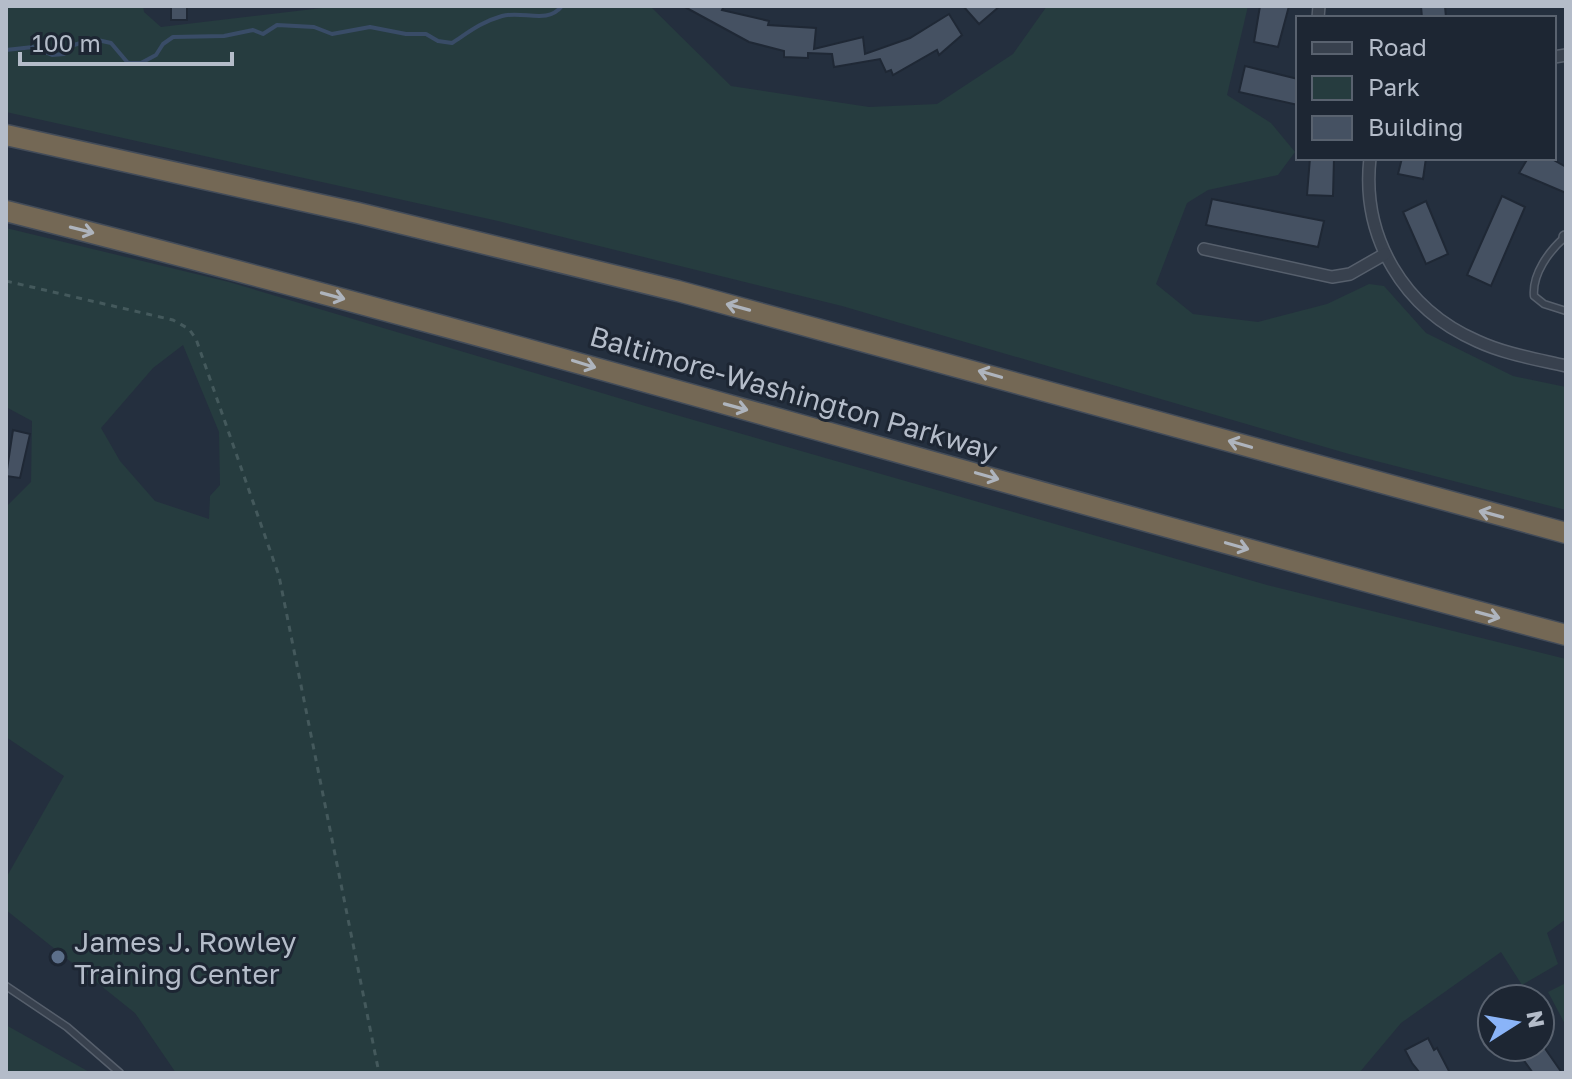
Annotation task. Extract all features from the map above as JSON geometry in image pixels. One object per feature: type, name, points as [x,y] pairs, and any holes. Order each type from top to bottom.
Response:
[{"type":"highway","points":[[6,135],[358,213],[678,291],[1566,533]]},
{"type":"highway","name":"Baltimore-Washington Parkway","points":[[6,211],[501,339],[660,387],[1566,635]]},
{"type":"street","points":[[1370,160],[1372,219],[1385,254],[1411,295],[1452,329],[1490,346],[1566,366]]},
{"type":"street","points":[[1204,249],[1332,277],[1350,274],[1385,254]]},
{"type":"lane","points":[[1565,237],[1552,248],[1533,284],[1534,296],[1544,304],[1566,311]]},
{"type":"lane","points":[[6,986],[67,1027],[120,1073]]},
{"type":"path","points":[[6,281],[173,320],[189,329],[196,339],[279,576],[379,1073]]},
{"type":"green space","points":[[6,6],[143,6],[144,12],[161,27],[339,6],[650,6],[731,86],[869,107],[937,104],[1013,54],[1047,6],[1248,6],[1227,95],[1271,123],[1295,152],[1278,175],[1208,190],[1187,203],[1156,284],[1193,314],[1258,322],[1327,304],[1369,284],[1384,286],[1426,333],[1513,376],[1566,387],[1566,510],[1349,454],[842,306],[498,221],[6,112]]},
{"type":"green space","points":[[6,228],[229,282],[652,408],[1267,585],[1566,659],[1566,919],[1547,933],[1558,964],[1521,983],[1501,952],[1401,1023],[1359,1073],[176,1073],[135,1013],[6,910],[6,878],[64,776],[6,737],[6,507],[31,482],[32,421],[6,407]],"holes":[[[183,345],[219,432],[220,485],[210,496],[209,519],[155,501],[120,461],[101,428],[153,368]]]},
{"type":"green space","points":[[1566,983],[1566,1026],[1556,1007],[1556,988]]},
{"type":"green space","points":[[6,1025],[91,1073],[6,1073]]},
{"type":"building","points":[[171,6],[187,6],[187,20],[171,20]]},
{"type":"building","points":[[683,6],[724,6],[722,10],[769,21],[768,25],[816,28],[814,49],[863,37],[865,54],[910,38],[949,14],[962,35],[939,55],[937,50],[893,75],[891,70],[886,72],[880,59],[834,67],[832,54],[808,53],[808,58],[784,57],[784,51],[749,42]]},
{"type":"building","points":[[963,6],[1000,6],[979,24]]},
{"type":"building","points":[[1260,6],[1289,6],[1278,47],[1254,42]]},
{"type":"building","points":[[1421,6],[1445,6],[1446,16],[1422,16]]},
{"type":"building","points":[[1245,66],[1296,79],[1296,105],[1239,92]]},
{"type":"building","points":[[1310,160],[1334,160],[1333,196],[1307,195]]},
{"type":"building","points":[[1402,160],[1426,160],[1423,179],[1398,174]]},
{"type":"building","points":[[1527,160],[1554,160],[1566,167],[1566,193],[1519,173]]},
{"type":"building","points":[[1502,196],[1525,207],[1491,286],[1467,275]]},
{"type":"building","points":[[1212,199],[1324,221],[1318,247],[1206,225]]},
{"type":"building","points":[[1426,201],[1448,254],[1426,264],[1403,212]]},
{"type":"building","points":[[13,430],[30,434],[20,478],[6,476]]},
{"type":"building","points":[[1428,1038],[1450,1073],[1420,1073],[1412,1063],[1405,1050]]},
{"type":"building","points":[[1526,1063],[1555,1063],[1562,1073],[1533,1073]]},
{"type":"waterway","points":[[6,50],[33,47],[52,55],[64,54],[74,45],[93,39],[111,43],[128,63],[141,63],[156,55],[163,44],[173,37],[224,36],[253,30],[263,34],[277,25],[314,27],[332,34],[370,27],[406,34],[426,34],[438,41],[452,43],[495,18],[549,15],[562,6]]},
{"type":"place","name":"James J. Rowley Training Center","points":[[58,957]]}]
